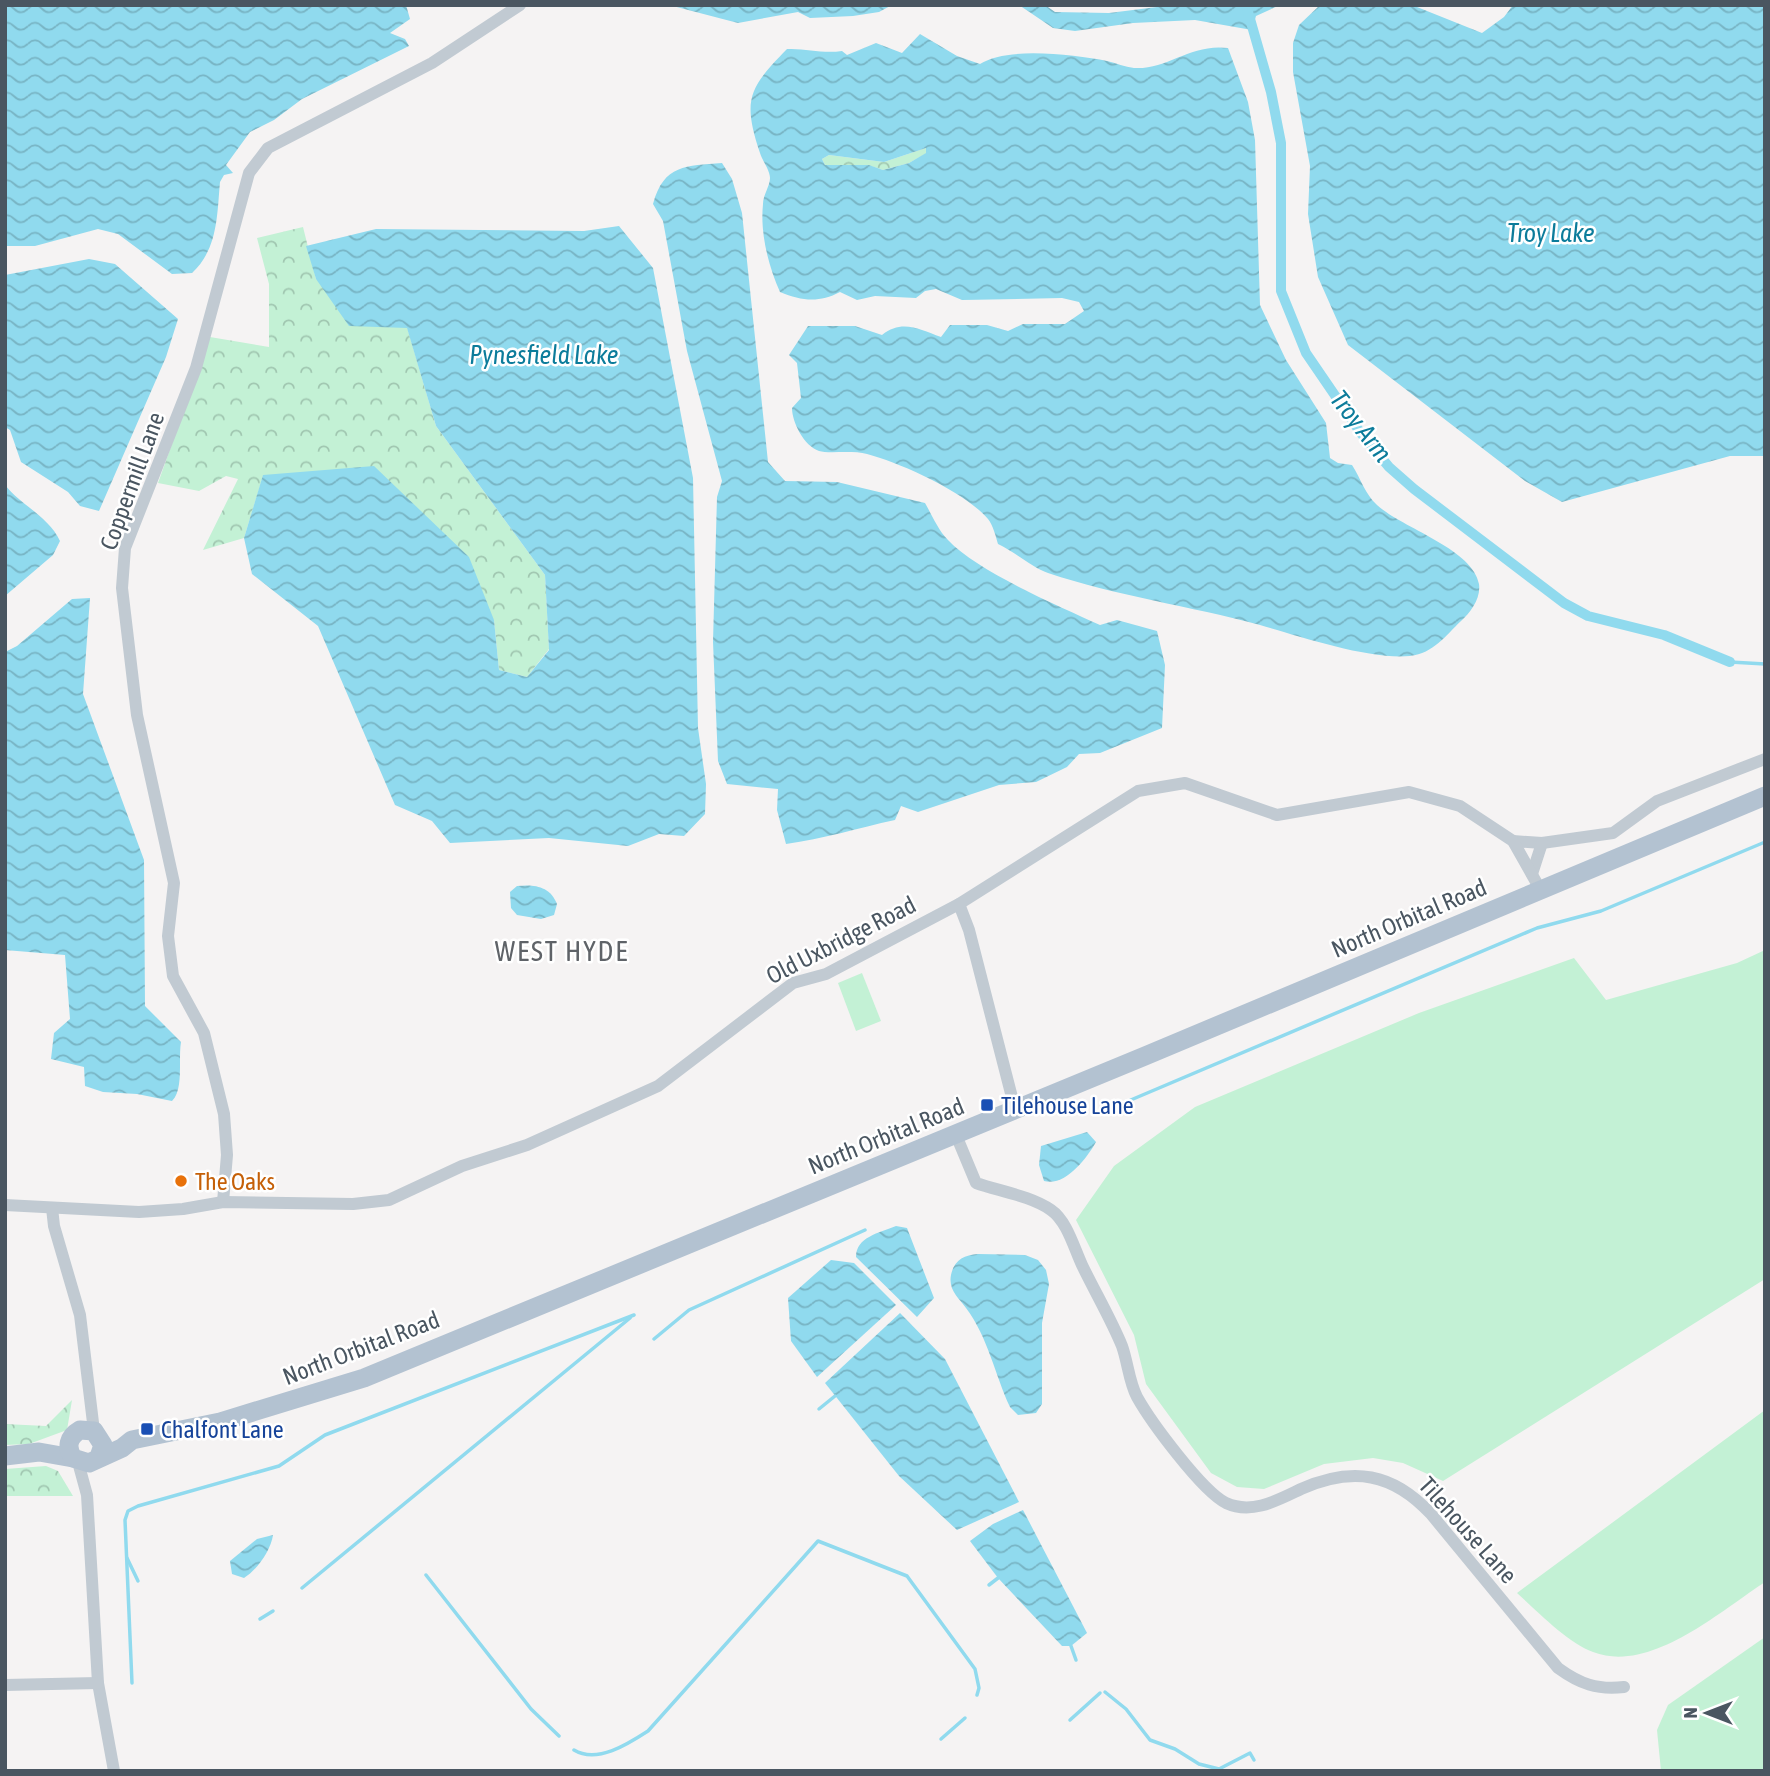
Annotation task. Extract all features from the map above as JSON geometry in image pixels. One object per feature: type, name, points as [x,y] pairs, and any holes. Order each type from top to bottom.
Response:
[{"type":"main road","name":"North Orbital Road","points":[[85,1434],[132,1440],[220,1422],[364,1378],[956,1135],[1536,881],[1765,796]]},
{"type":"main road","points":[[39,1452],[86,1459],[103,1445],[85,1434]]},
{"type":"main road","points":[[5,1456],[39,1452],[85,1434]]},
{"type":"main road","points":[[85,1434],[69,1447],[86,1459]]},
{"type":"main road","name":"North Orbital Road","points":[[86,1459],[122,1448],[132,1440]]},
{"type":"street","name":"Coppermill Lane","points":[[223,1202],[228,1155],[222,1102],[204,1033],[173,976],[169,954],[174,883],[136,715],[121,588],[125,548],[196,368],[249,173],[268,148],[432,63],[520,5]]},
{"type":"street","points":[[1513,841],[1542,844],[1613,833],[1657,802],[1765,759]]},
{"type":"street","name":"Old Uxbridge Road","points":[[5,1205],[139,1212],[183,1209],[223,1202],[376,1203],[405,1194],[462,1166],[527,1145],[658,1086],[793,983],[827,974],[959,904],[1138,791],[1185,783],[1277,815],[1409,792],[1460,806],[1513,841],[1536,881]]},
{"type":"street","points":[[1536,881],[1542,844]]},
{"type":"street","points":[[959,904],[968,923],[1015,1109]]},
{"type":"street","name":"Tilehouse Lane","points":[[956,1135],[976,1183],[1033,1202],[1056,1215],[1119,1339],[1137,1396],[1203,1485],[1217,1497],[1240,1507],[1265,1506],[1317,1484],[1340,1478],[1372,1477],[1394,1482],[1416,1497],[1431,1514],[1558,1668],[1586,1685],[1606,1689],[1624,1687]]},
{"type":"street","points":[[52,1208],[54,1226],[80,1315],[88,1398],[85,1434]]},
{"type":"street","points":[[85,1434],[88,1398]]},
{"type":"street","points":[[86,1459],[98,1683],[114,1771]]},
{"type":"street","points":[[5,1685],[98,1683]]},
{"type":"green space","points":[[926,148],[927,153],[909,163],[883,170],[868,165],[825,165],[822,159],[829,155],[884,162]]},
{"type":"green space","points":[[303,227],[316,279],[407,327],[436,426],[545,575],[549,649],[527,677],[499,670],[494,620],[263,476],[244,538],[203,550],[238,479],[226,476],[199,491],[158,483],[210,337],[269,347],[269,284],[257,238]]},
{"type":"green space","points":[[1765,950],[1765,1279],[1443,1481],[1403,1463],[1373,1458],[1324,1464],[1264,1489],[1237,1487],[1211,1473],[1146,1384],[1134,1335],[1076,1220],[1114,1166],[1195,1107],[1419,1013],[1574,958],[1606,1000],[1737,963]]},
{"type":"green space","points":[[862,973],[881,1021],[856,1031],[838,983]]},
{"type":"green space","points":[[72,1400],[67,1430],[29,1444],[5,1445],[5,1424],[46,1426]]},
{"type":"green space","points":[[1765,1410],[1765,1582],[1683,1636],[1637,1655],[1615,1657],[1593,1652],[1573,1642],[1517,1593]]},
{"type":"green space","points":[[46,1466],[58,1471],[73,1496],[5,1496],[5,1469]]},
{"type":"green space","points":[[1765,1637],[1765,1771],[1661,1771],[1657,1730],[1668,1705]]},
{"type":"water","points":[[5,5],[406,5],[410,19],[390,33],[405,39],[409,46],[302,99],[274,120],[250,132],[226,165],[233,173],[224,175],[220,182],[215,231],[201,264],[192,273],[172,274],[118,234],[98,229],[35,246],[5,246]]},
{"type":"water","points":[[669,5],[892,5],[879,12],[853,16],[810,18],[798,12],[738,23]]},
{"type":"water","points":[[1019,5],[1045,5],[1055,12],[1109,13],[1173,5],[1280,5],[1256,16],[1252,30],[1195,20],[1133,23],[1075,31],[1053,28]]},
{"type":"water","name":"Troy Lake","points":[[1320,5],[1412,5],[1482,33],[1504,17],[1513,5],[1765,5],[1765,456],[1730,456],[1562,502],[1525,481],[1348,345],[1318,277],[1308,214],[1310,166],[1293,72],[1293,43],[1299,25]]},
{"type":"water","points":[[920,34],[957,56],[980,64],[1007,55],[1042,54],[1146,68],[1202,49],[1228,48],[1248,102],[1255,140],[1260,305],[1286,360],[1326,423],[1330,458],[1338,463],[1352,465],[1377,505],[1451,550],[1474,572],[1479,584],[1475,604],[1444,638],[1432,648],[1410,656],[1375,654],[1074,581],[1042,571],[998,544],[990,522],[978,509],[932,480],[867,454],[823,452],[808,444],[800,433],[793,414],[792,408],[801,398],[797,363],[789,355],[808,326],[855,326],[882,335],[904,326],[941,337],[950,325],[987,325],[1008,331],[1023,324],[1065,324],[1084,311],[1079,302],[1062,298],[962,300],[936,289],[925,291],[916,298],[875,296],[857,300],[840,292],[810,300],[780,292],[764,237],[763,201],[770,178],[751,119],[752,95],[757,85],[787,49],[842,51],[847,55],[876,43],[902,53]],"holes":[[[926,148],[926,153],[909,163],[883,170],[869,165],[825,165],[822,159],[829,155],[884,162]]]},
{"type":"water","points":[[722,163],[732,179],[742,213],[768,462],[785,481],[837,482],[925,503],[948,540],[961,552],[998,576],[1100,625],[1117,620],[1157,631],[1165,665],[1162,728],[1100,753],[1079,754],[1067,767],[1036,782],[999,785],[918,812],[901,806],[895,820],[786,844],[777,810],[778,789],[727,784],[718,761],[713,642],[717,497],[722,481],[687,351],[663,221],[653,204],[663,181],[670,174],[687,167]]},
{"type":"water","name":"Pynesfield Lake","points":[[619,226],[653,268],[693,478],[698,728],[706,784],[705,814],[684,836],[659,834],[628,846],[549,838],[450,843],[432,821],[395,805],[318,626],[252,574],[244,538],[263,475],[374,466],[469,557],[494,620],[499,670],[527,677],[549,650],[545,575],[436,426],[407,328],[349,326],[316,279],[306,246],[376,229],[584,231]]},
{"type":"water","points":[[89,259],[115,264],[178,319],[166,357],[99,511],[80,506],[68,492],[21,462],[10,430],[5,427],[5,275]]},
{"type":"water","points":[[5,485],[49,525],[60,541],[53,555],[5,596]]},
{"type":"water","points":[[90,598],[83,694],[144,860],[145,1006],[181,1042],[178,1089],[172,1101],[137,1094],[103,1092],[85,1086],[84,1067],[51,1059],[54,1033],[70,1019],[65,955],[5,950],[5,652],[17,646],[72,599]]},
{"type":"water","points":[[517,886],[535,886],[550,893],[557,904],[554,915],[541,919],[517,915],[511,908],[510,892]]},
{"type":"water","points":[[1087,1132],[1096,1142],[1081,1163],[1060,1180],[1044,1181],[1039,1165],[1041,1146]]},
{"type":"water","points":[[896,1226],[907,1228],[934,1298],[917,1317],[856,1257],[864,1240]]},
{"type":"water","points":[[978,1254],[1025,1255],[1038,1260],[1046,1270],[1049,1284],[1042,1323],[1042,1404],[1036,1413],[1018,1415],[1010,1407],[980,1331],[953,1289],[950,1280],[957,1262],[964,1257]]},
{"type":"water","points":[[831,1260],[854,1263],[896,1305],[817,1377],[791,1341],[788,1298]]},
{"type":"water","points":[[900,1313],[945,1359],[1019,1502],[957,1530],[899,1476],[825,1383]]},
{"type":"water","points":[[1023,1510],[1087,1633],[1071,1646],[1062,1646],[998,1578],[970,1541],[993,1524]]},
{"type":"water","points":[[273,1535],[263,1559],[254,1570],[244,1578],[232,1574],[230,1561],[257,1539]]},
{"type":"waterway","name":"Troy Arm","points":[[1246,5],[1271,92],[1281,143],[1281,291],[1306,353],[1360,432],[1389,467],[1414,489],[1564,603],[1588,616],[1664,635],[1730,662]]},
{"type":"waterway","points":[[1730,662],[1765,664]]},
{"type":"waterway","points":[[1126,1102],[1537,928],[1601,911],[1765,842]]},
{"type":"waterway","points":[[654,1339],[689,1310],[865,1230]]},
{"type":"waterway","points":[[132,1683],[125,1520],[128,1511],[279,1466],[325,1435],[634,1315]]},
{"type":"waterway","points":[[302,1588],[630,1318]]},
{"type":"waterway","points":[[819,1409],[835,1396]]},
{"type":"waterway","points":[[574,1750],[583,1754],[602,1754],[648,1731],[818,1541],[907,1576],[975,1669],[979,1688],[977,1695]]},
{"type":"waterway","points":[[127,1558],[138,1581]]},
{"type":"waterway","points":[[426,1575],[531,1709],[559,1736]]},
{"type":"waterway","points":[[989,1585],[998,1578]]},
{"type":"waterway","points":[[260,1619],[273,1611]]},
{"type":"waterway","points":[[1071,1646],[1076,1660]]},
{"type":"waterway","points":[[1105,1692],[1126,1709],[1150,1740],[1175,1749],[1199,1764],[1219,1769],[1250,1753],[1254,1760]]},
{"type":"waterway","points":[[1070,1720],[1100,1693]]},
{"type":"waterway","points":[[941,1739],[965,1718]]},
{"type":"place","name":"Tilehouse Lane","points":[[987,1105]]},
{"type":"place","name":"The Oaks","points":[[181,1181]]},
{"type":"place","name":"Chalfont Lane","points":[[147,1429]]},
{"type":"district","name":"WEST HYDE","points":[[562,951]]}]
